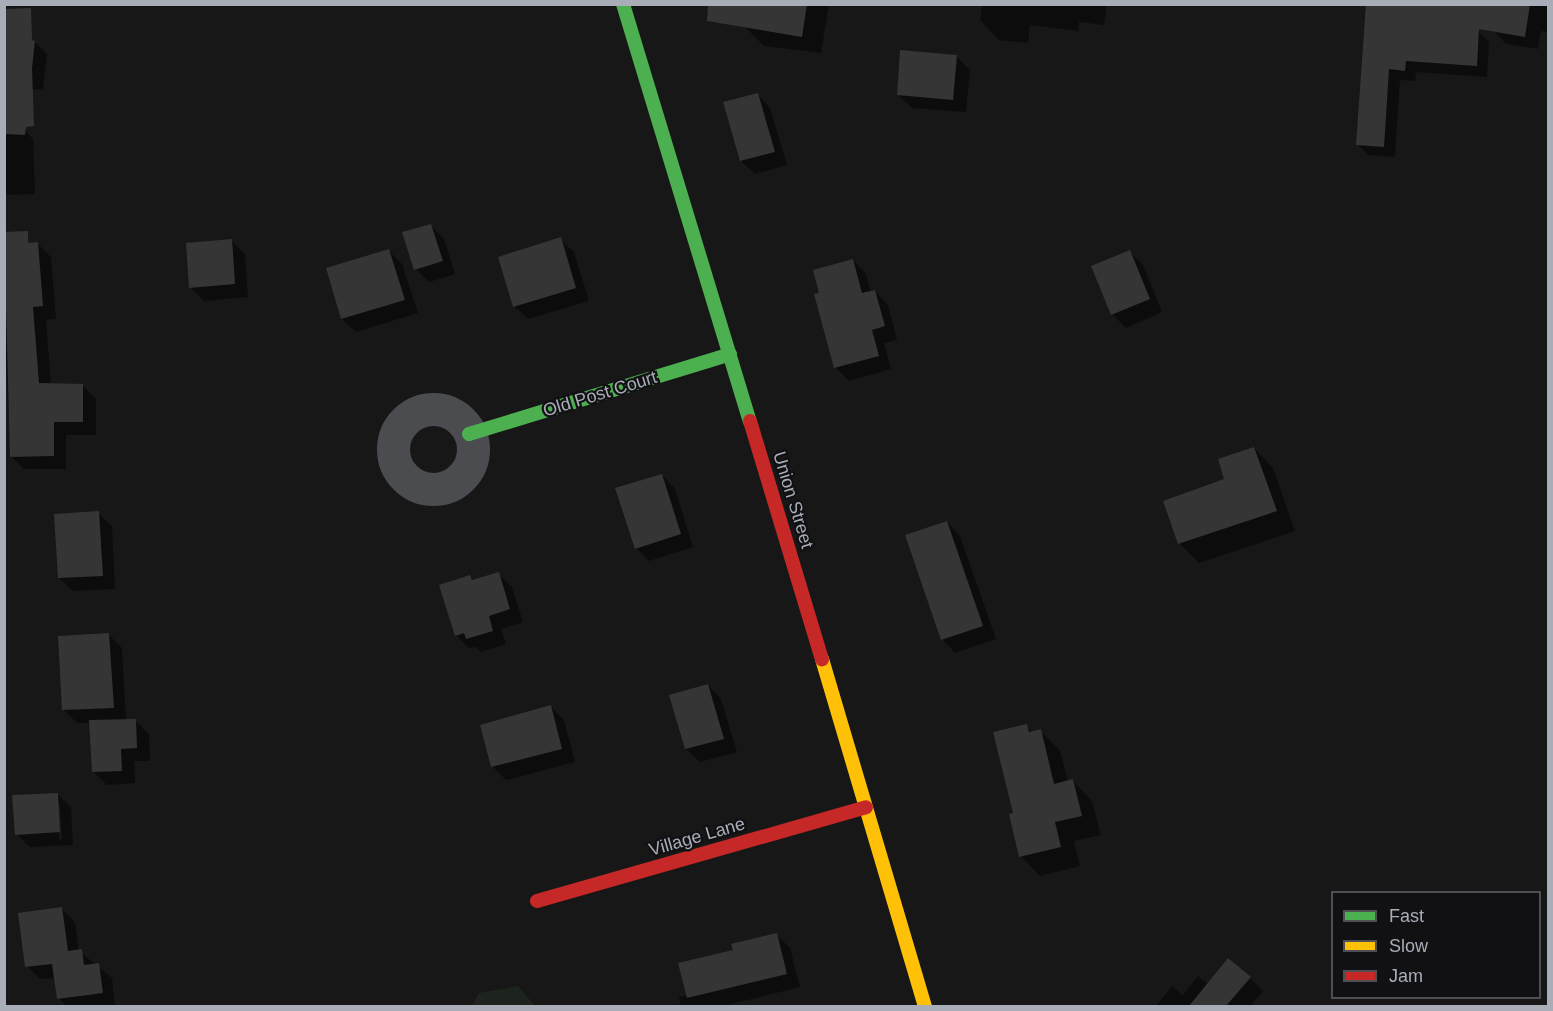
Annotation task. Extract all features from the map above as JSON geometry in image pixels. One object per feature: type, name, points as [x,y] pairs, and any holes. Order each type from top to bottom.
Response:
[{"type":"main road","name":"Union Street","points":[[623,4],[925,1006]]},
{"type":"main road","name":"Old Post Court","points":[[469,434],[730,354]]},
{"type":"main road","name":"Village Lane","points":[[537,901],[866,807]]},
{"type":"shaded area","points":[[518,986],[535,1006],[472,1006],[479,993]]},
{"type":"building","points":[[708,4],[807,4],[802,37],[707,21]]},
{"type":"building","points":[[1366,4],[1530,4],[1525,37],[1479,29],[1477,66],[1406,61],[1405,71],[1389,69],[1384,147],[1356,145]]},
{"type":"building","points":[[31,8],[32,40],[35,41],[32,68],[34,126],[26,127],[25,135],[4,134],[4,9]]},
{"type":"building","points":[[900,50],[957,55],[953,100],[897,95]]},
{"type":"building","points":[[758,93],[775,152],[740,161],[723,102]]},
{"type":"building","points":[[431,224],[443,261],[414,270],[402,232]]},
{"type":"building","points":[[28,231],[28,243],[38,242],[43,306],[33,307],[39,383],[83,384],[83,422],[54,422],[54,456],[10,457],[4,232]]},
{"type":"building","points":[[561,237],[576,288],[513,307],[498,257]]},
{"type":"building","points":[[232,239],[235,284],[189,288],[186,243]]},
{"type":"building","points":[[389,249],[405,300],[341,319],[326,268]]},
{"type":"building","points":[[1130,250],[1150,299],[1111,315],[1091,266]]},
{"type":"building","points":[[853,259],[862,293],[875,290],[885,326],[872,330],[879,356],[834,368],[814,294],[819,293],[813,270]]},
{"type":"building","points":[[1254,447],[1277,511],[1178,544],[1163,501],[1224,479],[1218,459]]},
{"type":"building","points":[[662,474],[681,534],[635,549],[615,488]]},
{"type":"building","points":[[99,511],[103,576],[58,578],[54,514]]},
{"type":"building","points":[[947,521],[983,626],[941,640],[905,535]]},
{"type":"building","points":[[499,572],[510,609],[489,616],[493,631],[466,639],[464,633],[455,636],[439,585],[470,575],[472,580]]},
{"type":"building","points":[[109,633],[114,708],[62,710],[58,636]]},
{"type":"building","points":[[708,684],[724,739],[685,749],[669,695]]},
{"type":"building","points":[[551,705],[562,749],[491,767],[480,725]]},
{"type":"building","points":[[136,719],[137,748],[121,749],[122,771],[92,772],[89,720]]},
{"type":"building","points":[[1027,724],[1029,732],[1041,729],[1054,784],[1073,779],[1082,816],[1055,822],[1061,847],[1019,857],[1009,814],[1013,813],[993,732]]},
{"type":"building","points":[[58,793],[60,832],[15,835],[12,795]]},
{"type":"building","points":[[62,907],[68,951],[82,949],[84,965],[99,963],[103,993],[57,999],[52,964],[25,967],[18,913]]},
{"type":"building","points":[[777,933],[787,974],[687,998],[678,963],[733,950],[731,944]]},
{"type":"building","points":[[1228,958],[1251,977],[1226,1006],[1189,1006]]},
{"type":"traffic: fast","points":[[623,4],[750,421]]},
{"type":"traffic: fast","points":[[469,434],[730,354]]},
{"type":"traffic: slow","points":[[822,659],[925,1006]]},
{"type":"traffic: jam","points":[[750,421],[822,659]]},
{"type":"traffic: jam","points":[[537,901],[866,807]]}]
